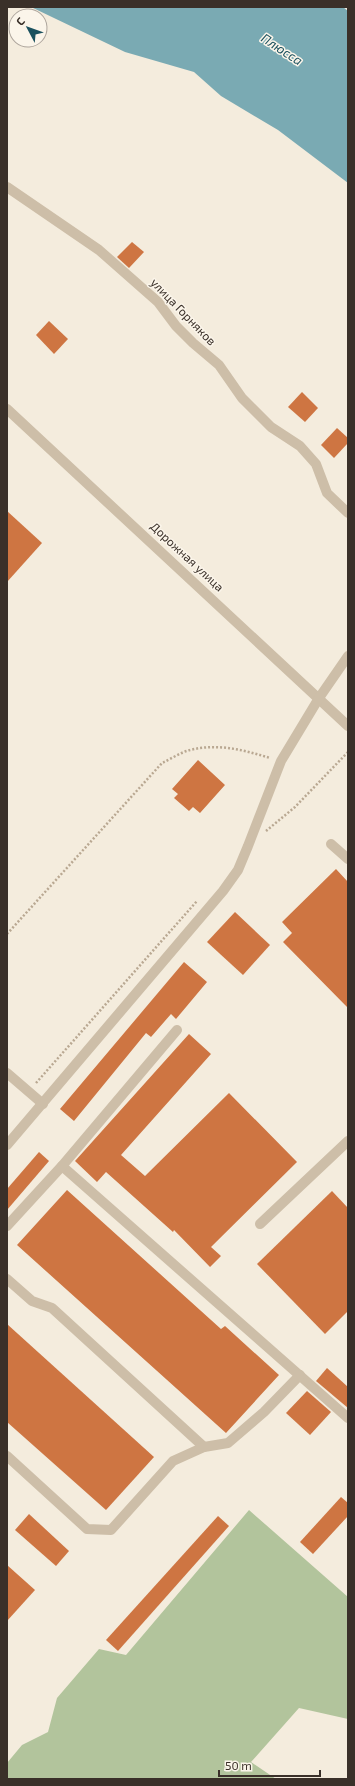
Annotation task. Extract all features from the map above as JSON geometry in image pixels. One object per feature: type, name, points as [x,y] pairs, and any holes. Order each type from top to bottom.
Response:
[{"type":"street","name":"улица Горняков","points":[[7,187],[98,250],[158,302],[176,326],[219,365],[247,403],[271,427],[300,446],[316,464],[327,493],[348,513]]},
{"type":"street","name":"Дорожная улица","points":[[7,409],[348,726]]},
{"type":"street","points":[[7,1145],[224,891],[238,870],[281,762],[319,698],[348,656]]},
{"type":"street","points":[[332,844],[348,859]]},
{"type":"street","points":[[7,1226],[62,1166],[177,1030]]},
{"type":"street","points":[[7,1073],[43,1104]]},
{"type":"street","points":[[260,1224],[348,1141]]},
{"type":"street","points":[[62,1166],[348,1418]]},
{"type":"street","points":[[7,1279],[32,1302],[52,1308],[204,1447]]},
{"type":"street","points":[[7,1456],[87,1529],[111,1530],[173,1462],[204,1447],[228,1443],[264,1412],[300,1375]]},
{"type":"path","points":[[7,934],[162,763],[190,750],[221,747],[242,749],[281,762]]},
{"type":"green space","points":[[249,1510],[348,1597],[348,1719],[299,1708],[251,1762],[276,1779],[7,1779],[7,1763],[22,1745],[48,1732],[57,1698],[99,1649],[126,1655]]},
{"type":"water","name":"Плюсса","points":[[31,7],[343,7],[348,11],[348,183],[278,130],[221,96],[194,72],[125,52],[48,15],[48,8]]},
{"type":"building","points":[[132,242],[144,252],[129,268],[117,257]]},
{"type":"building","points":[[49,321],[68,339],[54,354],[36,335]]},
{"type":"building","points":[[302,392],[318,408],[305,422],[288,407]]},
{"type":"building","points":[[337,428],[348,438],[348,443],[334,458],[321,445]]},
{"type":"building","points":[[7,511],[42,543],[7,582]]},
{"type":"building","points":[[198,760],[225,785],[200,813],[193,807],[189,811],[174,798],[178,794],[172,789]]},
{"type":"building","points":[[336,869],[348,882],[348,1008],[283,942],[292,933],[282,922]]},
{"type":"building","points":[[235,912],[270,945],[243,975],[207,942]]},
{"type":"building","points":[[184,962],[207,982],[176,1019],[171,1014],[151,1037],[146,1033],[74,1121],[60,1109]]},
{"type":"building","points":[[189,1034],[211,1054],[121,1155],[145,1176],[229,1093],[297,1162],[211,1247],[221,1256],[210,1267],[174,1230],[173,1232],[106,1172],[97,1182],[75,1161]]},
{"type":"building","points":[[39,1152],[49,1161],[7,1210],[7,1189]]},
{"type":"building","points":[[67,1190],[221,1329],[225,1326],[279,1375],[226,1433],[17,1245]]},
{"type":"building","points":[[332,1191],[348,1208],[348,1311],[325,1334],[257,1264]]},
{"type":"building","points":[[7,1324],[154,1457],[106,1510],[7,1422]]},
{"type":"building","points":[[327,1368],[348,1387],[348,1408],[316,1381]]},
{"type":"building","points":[[307,1391],[331,1412],[310,1435],[286,1413]]},
{"type":"building","points":[[341,1497],[348,1503],[348,1516],[313,1554],[300,1542]]},
{"type":"building","points":[[29,1514],[69,1551],[56,1566],[15,1530]]},
{"type":"building","points":[[218,1516],[229,1526],[118,1651],[106,1640]]},
{"type":"building","points":[[7,1565],[35,1590],[7,1621]]}]
